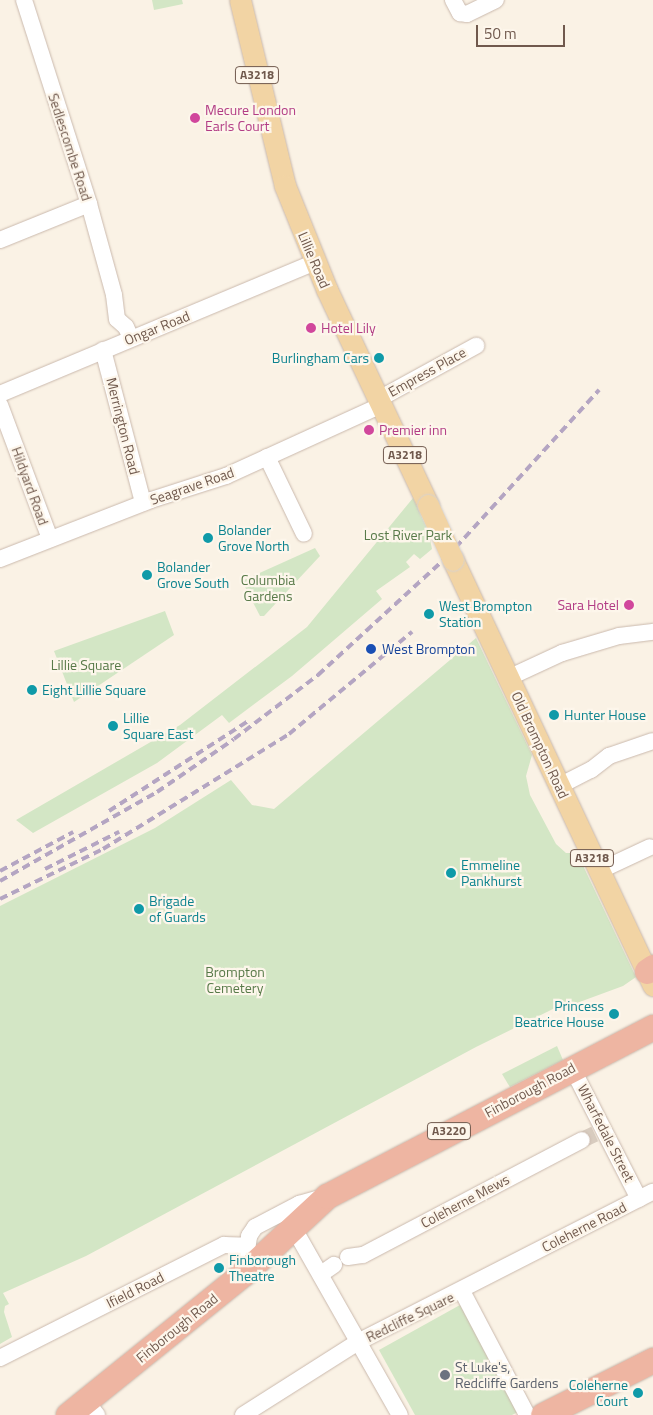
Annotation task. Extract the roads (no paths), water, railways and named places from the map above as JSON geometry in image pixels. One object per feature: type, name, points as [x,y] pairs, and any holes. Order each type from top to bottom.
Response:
[{"type":"highway","name":"Finborough Road","points":[[84,1410],[244,1273],[327,1196],[653,1027]]},
{"type":"highway","points":[[542,1415],[653,1360]]},
{"type":"main road","name":"Lillie Road","points":[[240,0],[285,186],[315,262],[428,505]]},
{"type":"main road","name":"Old Brompton Road","points":[[428,505],[599,871],[651,974]]},
{"type":"street","name":"Sedlescombe Road","points":[[24,0],[89,204],[114,295],[127,309],[130,319],[129,333]]},
{"type":"street","points":[[453,0],[460,13],[467,14],[496,0]]},
{"type":"street","points":[[0,240],[89,204]]},
{"type":"street","name":"Ongar Road","points":[[0,394],[103,350],[129,333],[315,262]]},
{"type":"street","name":"Empress Place","points":[[380,402],[476,346]]},
{"type":"street","name":"Merrington Road","points":[[103,350],[143,503]]},
{"type":"street","name":"Seagrave Road","points":[[0,559],[143,503],[202,485],[267,457],[380,402]]},
{"type":"street","name":"Hildyard Road","points":[[0,405],[50,539]]},
{"type":"street","points":[[267,457],[304,534]]},
{"type":"street","points":[[508,678],[562,653],[619,636],[653,632]]},
{"type":"street","points":[[560,786],[591,770],[608,756],[653,741]]},
{"type":"street","points":[[599,871],[650,847]]},
{"type":"street","name":"Wharfedale Street","points":[[572,1068],[594,1134],[646,1195]]},
{"type":"street","name":"Coleherne Mews","points":[[321,1274],[341,1261],[363,1255],[594,1134]]},
{"type":"street","name":"Coleherne Road","points":[[515,1263],[646,1195]]},
{"type":"street","name":"Finborough Road","points":[[247,1246],[255,1227],[299,1204],[327,1196]]},
{"type":"street","name":"Redcliffe Square","points":[[293,1227],[400,1415]]},
{"type":"street","points":[[244,1273],[247,1246]]},
{"type":"street","name":"Ifield Road","points":[[0,1358],[218,1248],[247,1246]]},
{"type":"street","name":"Redcliffe Square","points":[[358,1342],[515,1263]]},
{"type":"street","name":"Redcliffe Square","points":[[462,1291],[526,1415]]},
{"type":"street","points":[[243,1415],[358,1342]]},
{"type":"tunnel","points":[[582,1140],[595,1134]]},
{"type":"railway","points":[[0,881],[157,792],[234,739],[318,675],[447,557],[599,390]]},
{"type":"railway","points":[[0,899],[103,849],[289,734],[412,632]]},
{"type":"railway","points":[[109,811],[248,721]]},
{"type":"railway","points":[[0,871],[73,832]]},
{"type":"railway","points":[[45,869],[119,832]]},
{"type":"place","name":"Mecure London Earls Court","points":[[195,118]]},
{"type":"place","name":"Hotel Lily","points":[[311,328]]},
{"type":"place","name":"Burlingham Cars","points":[[379,358]]},
{"type":"place","name":"Premier inn","points":[[369,430]]},
{"type":"place","name":"Bolander Grove North","points":[[208,538]]},
{"type":"place","name":"Bolander Grove South","points":[[147,575]]},
{"type":"place","name":"Sara Hotel","points":[[629,605]]},
{"type":"place","name":"West Brompton Station","points":[[429,614]]},
{"type":"place","name":"West Brompton","points":[[371,649]]},
{"type":"place","name":"Eight Lillie Square","points":[[32,690]]},
{"type":"place","name":"Hunter House","points":[[554,715]]},
{"type":"place","name":"Lillie Square East","points":[[113,726]]},
{"type":"place","name":"Emmeline Pankhurst","points":[[451,873]]},
{"type":"place","name":"Brigade of Guards","points":[[139,909]]},
{"type":"place","name":"Princess Beatrice House","points":[[614,1014]]},
{"type":"place","name":"Finborough Theatre","points":[[219,1268]]},
{"type":"place","name":"St Luke's, Redcliffe Gardens","points":[[445,1375]]},
{"type":"place","name":"Coleherne Court","points":[[638,1393]]},
{"type":"park label","name":"Lost River Park","points":[[408,535]]},
{"type":"park label","name":"Columbia Gardens","points":[[268,588]]},
{"type":"park label","name":"Lillie Square","points":[[86,665]]},
{"type":"park label","name":"Brompton Cemetery","points":[[235,980]]}]
